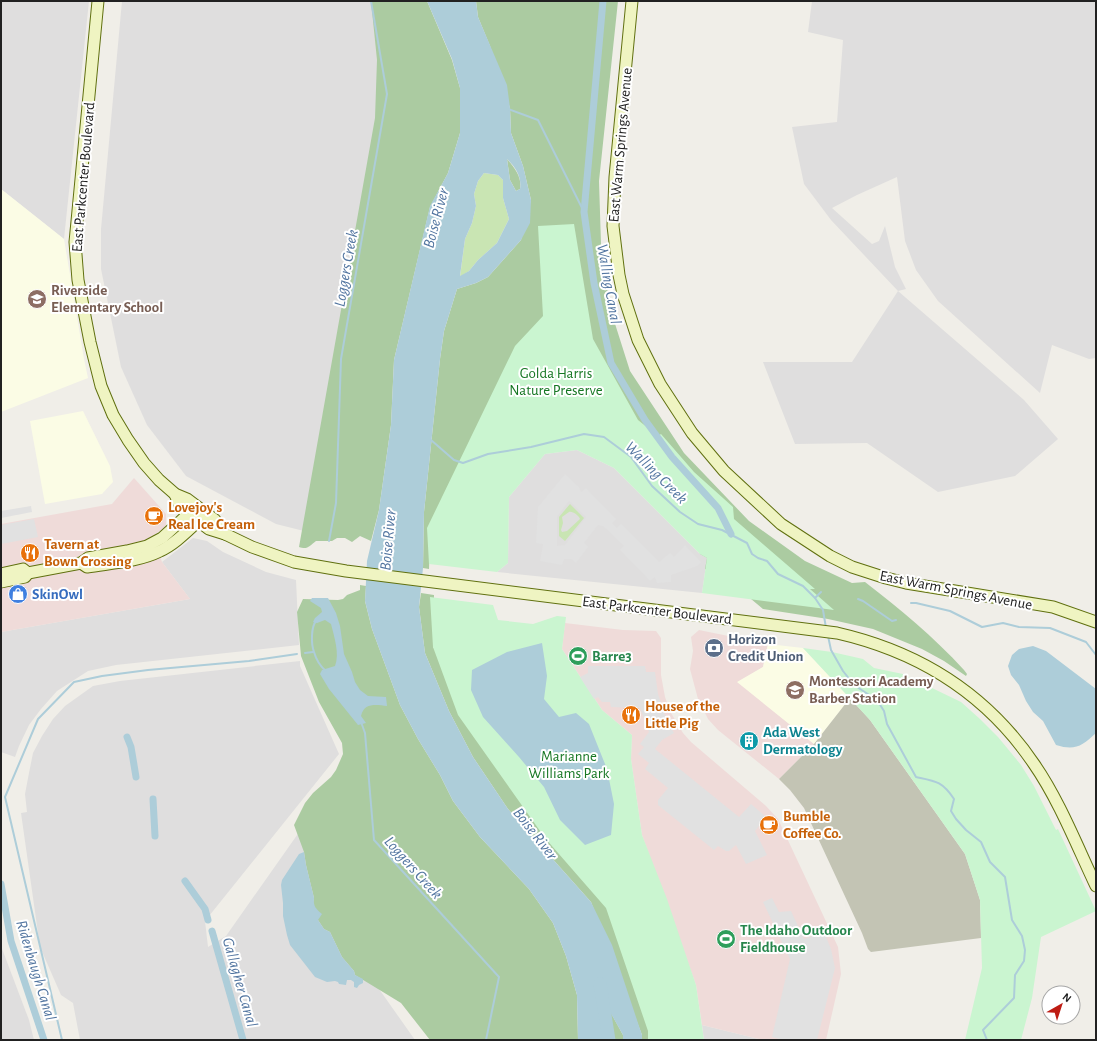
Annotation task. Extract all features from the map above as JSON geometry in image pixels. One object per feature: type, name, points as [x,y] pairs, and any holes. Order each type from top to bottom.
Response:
[{"type":"main road","name":"East Parkcenter Boulevard","points":[[98,1],[75,242],[81,298],[90,342],[99,379],[113,415],[128,440],[144,463],[159,480],[175,494],[187,500],[192,510],[202,518],[209,529],[225,534],[252,547],[294,562],[346,571],[681,614],[804,628],[851,636],[880,645],[910,657],[941,674],[984,705],[1018,743],[1034,764],[1050,790],[1096,886]]},
{"type":"main road","name":"East Warm Springs Avenue","points":[[632,1],[615,177],[613,226],[619,275],[623,294],[638,340],[660,384],[692,434],[724,471],[781,524],[830,556],[852,567],[906,583],[1053,607],[1096,622]]},
{"type":"main road","points":[[1,582],[25,577],[28,573],[81,563],[88,558],[147,546],[162,538],[192,510]]},
{"type":"main road","points":[[81,563],[87,567],[144,557],[161,551],[202,518]]},
{"type":"main road","points":[[1,574],[23,569],[28,573]]},
{"type":"shaded area","points":[[1,1],[89,1],[64,239],[1,189]]},
{"type":"shaded area","points":[[122,1],[380,1],[394,92],[328,537],[276,524],[186,476],[147,425],[121,367],[101,269],[101,229]]},
{"type":"shaded area","points":[[812,1],[1096,1],[1096,358],[1089,359],[1052,345],[1040,393],[938,301],[916,270],[905,241],[897,177],[832,208],[872,244],[879,241],[885,226],[895,267],[906,289],[898,291],[831,220],[804,184],[792,127],[837,122],[843,40],[808,32]]},
{"type":"shaded area","name":"Riverside Elementary School","points":[[1,189],[64,239],[88,378],[1,412]]},
{"type":"shaded area","points":[[898,291],[1024,400],[1058,439],[1015,476],[938,492],[867,443],[795,444],[763,362],[852,362]]},
{"type":"shaded area","points":[[83,411],[110,466],[113,482],[102,494],[45,504],[30,421]]},
{"type":"shaded area","points":[[577,450],[614,468],[700,554],[707,558],[702,593],[497,572],[508,563],[509,497],[545,454]]},
{"type":"shaded area","points":[[565,474],[579,487],[581,492],[586,488],[616,519],[612,523],[617,528],[621,524],[659,562],[670,553],[674,557],[685,545],[701,562],[697,566],[671,575],[671,582],[657,583],[655,577],[650,581],[620,550],[624,546],[603,526],[598,525],[584,543],[588,547],[576,563],[571,559],[564,559],[562,565],[540,561],[543,544],[536,543],[538,507]],"holes":[[[569,501],[586,517],[565,545],[557,546],[557,517]]]},
{"type":"shaded area","points":[[134,478],[166,514],[166,526],[153,536],[162,562],[190,599],[1,632],[1,524],[112,504]]},
{"type":"shaded area","points":[[31,506],[32,512],[1,518],[1,511]]},
{"type":"shaded area","points":[[34,519],[38,537],[1,544],[1,525]]},
{"type":"shaded area","points":[[193,538],[207,541],[223,552],[266,572],[296,580],[299,645],[116,665],[88,671],[57,691],[41,709],[29,725],[15,757],[1,752],[1,632],[190,599],[162,562]]},
{"type":"shaded area","points":[[565,623],[623,630],[656,631],[661,638],[661,675],[665,697],[671,713],[683,733],[691,742],[766,806],[778,819],[838,947],[841,974],[826,1040],[763,1040],[702,1025],[696,985],[642,835],[631,759],[632,735],[602,710],[562,649]]},
{"type":"shaded area","points":[[699,630],[768,644],[763,667],[738,682],[814,744],[779,779],[718,730],[708,719],[698,699],[690,669],[693,651],[691,637]]},
{"type":"shaded area","name":"Montessori Academy Barber Station","points":[[768,644],[803,648],[850,698],[814,744],[737,682],[763,667]]},
{"type":"shaded area","points":[[300,661],[300,666],[339,754],[205,921],[208,947],[226,936],[321,801],[329,918],[415,1040],[80,1040],[73,1003],[61,995],[40,947],[21,813],[27,812],[25,794],[29,773],[33,753],[42,736],[53,719],[65,706],[93,686],[120,681]]},
{"type":"shaded area","points":[[588,666],[645,666],[646,672],[655,672],[658,694],[667,721],[674,733],[662,740],[655,749],[739,817],[751,804],[766,817],[755,831],[767,855],[746,864],[736,845],[729,851],[726,851],[718,846],[714,850],[658,805],[658,800],[668,788],[645,769],[649,763],[638,754],[644,747],[640,744],[649,732],[640,708],[611,707],[610,702],[602,702],[598,697],[594,699],[580,677],[588,673]]},
{"type":"shaded area","points":[[850,698],[870,720],[965,854],[980,900],[981,938],[871,952],[868,949],[804,808],[779,779],[814,744]]},
{"type":"shaded area","points":[[772,898],[779,912],[791,911],[804,939],[824,932],[831,949],[835,968],[817,1040],[783,1040],[772,1037],[790,959],[763,902]]},
{"type":"shaded area","points":[[1,946],[29,1020],[34,1040],[1,1040]]},
{"type":"shaded area","points":[[702,1025],[763,1040],[704,1040]]},
{"type":"green space","points":[[371,1],[427,1],[452,60],[460,88],[460,133],[448,173],[430,207],[394,360],[391,425],[379,510],[371,541],[360,536],[352,542],[345,538],[337,538],[332,541],[316,541],[308,547],[302,548],[299,547],[375,118],[377,60]]},
{"type":"green space","name":"Golda Harris Nature Preserve","points":[[476,1],[618,1],[599,181],[601,244],[610,308],[630,371],[684,453],[749,521],[805,561],[852,583],[865,582],[929,635],[964,670],[967,674],[966,676],[944,661],[922,649],[873,629],[828,619],[763,609],[726,578],[705,569],[707,558],[700,554],[697,545],[629,475],[590,446],[543,452],[430,538],[429,569],[423,568],[424,512],[444,331],[457,289],[476,283],[488,277],[521,240],[531,200],[523,166],[511,133],[510,108],[490,46],[478,17]]},
{"type":"green space","points":[[507,159],[519,177],[520,189],[516,191],[510,180]]},
{"type":"green space","points":[[484,173],[498,175],[503,180],[503,198],[509,219],[497,243],[478,260],[469,271],[460,277],[465,239],[472,223],[476,206],[474,194],[478,181]]},
{"type":"green space","name":"Golda Harris Nature Preserve","points":[[574,224],[593,339],[638,420],[658,436],[661,434],[694,472],[733,507],[734,519],[815,589],[810,589],[834,610],[702,593],[707,558],[700,554],[614,468],[577,450],[545,454],[509,497],[508,563],[497,572],[429,564],[427,528],[515,346],[543,316],[538,226]]},
{"type":"green space","points":[[570,504],[584,518],[565,541],[559,536],[559,517]],"holes":[[[569,512],[576,514],[580,519],[567,531],[562,532],[562,517]]]},
{"type":"green space","points":[[360,585],[366,586],[365,601],[372,629],[400,705],[453,801],[480,837],[529,889],[553,923],[566,956],[577,995],[578,1040],[430,1040],[401,1003],[355,975],[354,971],[342,957],[330,932],[324,929],[318,920],[313,903],[314,898],[304,852],[294,825],[305,803],[313,793],[331,777],[343,754],[342,743],[319,702],[301,656],[297,612],[303,599],[343,599],[347,595],[360,590]]},
{"type":"green space","points":[[421,593],[434,595],[433,647],[585,845],[665,1040],[642,1040],[642,1035],[591,902],[508,809],[473,757],[449,711],[425,653],[419,607]]},
{"type":"green space","name":"Marianne Williams Park","points":[[430,597],[493,605],[498,620],[533,624],[557,616],[566,617],[562,649],[602,710],[632,735],[631,759],[642,835],[667,899],[696,985],[704,1040],[648,1040],[648,1031],[606,908],[545,838],[458,715],[433,647]]},
{"type":"green space","points":[[803,648],[832,652],[863,659],[874,668],[903,674],[961,702],[998,737],[1021,765],[1034,786],[1056,830],[1058,829],[1096,911],[1041,937],[1032,998],[1021,1040],[965,1040],[982,968],[980,900],[965,854],[870,720]]},
{"type":"green space","points":[[601,1001],[605,1002],[623,1035],[623,1040],[606,1040],[601,1020]]},
{"type":"water","points":[[427,1],[476,1],[478,17],[507,85],[511,133],[523,166],[531,200],[530,223],[521,240],[488,277],[476,283],[457,289],[444,331],[424,512],[423,568],[419,607],[425,653],[449,711],[473,757],[508,809],[591,902],[612,945],[642,1035],[642,1040],[623,1040],[623,1035],[605,1003],[602,1002],[601,1020],[606,1040],[578,1040],[577,995],[566,956],[553,923],[529,889],[480,837],[453,801],[400,705],[372,629],[365,601],[367,561],[379,510],[391,425],[394,360],[430,206],[448,173],[460,133],[460,88],[452,59]],"holes":[[[507,159],[516,169],[519,177],[520,189],[516,191],[510,180]],[[484,173],[498,175],[503,180],[503,198],[509,219],[497,243],[478,260],[469,271],[460,276],[465,239],[472,223],[476,206],[474,194],[478,181]]]},
{"type":"water","points":[[312,598],[328,598],[336,613],[340,626],[344,654],[355,682],[360,690],[368,696],[386,697],[387,706],[371,705],[365,708],[361,716],[366,723],[358,725],[329,689],[320,674],[322,670],[335,666],[337,651],[331,624],[325,620],[317,623],[313,622],[322,612],[321,608],[310,601]]},
{"type":"water","points":[[542,643],[547,676],[544,699],[559,717],[576,713],[589,724],[607,769],[614,804],[611,835],[585,845],[560,820],[544,787],[483,717],[471,690],[472,670],[507,652]]},
{"type":"water","points":[[1033,646],[1046,651],[1096,689],[1096,733],[1087,741],[1078,746],[1063,747],[1056,745],[1043,721],[1033,712],[1019,685],[1011,675],[1008,666],[1012,655],[1019,649]]},
{"type":"water","points":[[304,852],[315,905],[322,914],[318,920],[324,929],[330,932],[342,957],[354,971],[355,975],[363,979],[363,983],[357,988],[354,987],[354,982],[351,980],[347,980],[346,985],[339,984],[335,981],[327,982],[315,977],[290,945],[283,916],[281,885],[282,880],[299,854]]},
{"type":"waterway","name":"Loggers Creek","points":[[329,541],[336,503],[341,359],[387,94],[371,1]]},
{"type":"waterway","name":"Walling Canal","points":[[603,1],[584,212],[594,283],[611,363],[645,420],[672,457],[718,508],[731,534]]},
{"type":"waterway","points":[[508,109],[538,120],[584,212]]},
{"type":"waterway","name":"Walling Creek","points":[[431,440],[454,460],[463,463],[488,454],[531,447],[584,434],[604,437],[631,457],[652,486],[680,512],[698,524],[722,530],[747,543],[752,554],[767,561],[778,574],[803,586],[815,598],[823,610],[826,628]]},
{"type":"waterway","points":[[815,598],[821,592]]},
{"type":"waterway","points":[[858,599],[892,621],[896,620]]},
{"type":"waterway","points":[[911,603],[950,611],[982,627],[1003,623],[1019,627],[1050,628],[1086,642],[1096,655]]},
{"type":"waterway","name":"Loggers Creek","points":[[316,621],[312,631],[313,649],[317,660],[326,671]]},
{"type":"waterway","name":"Walling Creek","points":[[828,636],[831,650],[843,671],[854,685],[877,700],[884,711],[887,724],[916,777],[938,783],[950,793],[954,799],[951,811],[956,819],[966,830],[981,842],[990,862],[1005,877],[1012,920],[1022,936],[1025,950],[1024,961],[1015,975],[1014,998],[983,1030],[987,1040]]},
{"type":"waterway","points":[[305,653],[313,652]]},
{"type":"waterway","points":[[62,1040],[5,797],[38,719],[74,682],[102,676],[148,670],[249,661],[297,654]]},
{"type":"waterway","name":"Loggers Creek","points":[[361,722],[365,733],[374,840],[499,977],[486,1040]]},
{"type":"waterway","name":"Gallagher Canal","points":[[127,737],[131,747],[136,777]]},
{"type":"waterway","name":"Gallagher Canal","points":[[153,799],[155,836]]},
{"type":"waterway","name":"Gallagher Canal","points":[[185,881],[205,909],[208,920]]},
{"type":"waterway","name":"Ridenbaugh Canal","points":[[1,884],[11,941],[44,1040]]},
{"type":"waterway","name":"Gallagher Canal","points":[[212,931],[243,1040]]},
{"type":"waterway","name":"Boise River","points":[[600,984],[609,1040]]},
{"type":"place","name":"Riverside Elementary School","points":[[37,299]]},
{"type":"place","name":"Lovejoy's Real Ice Cream","points":[[154,516]]},
{"type":"place","name":"Tavern at Bown Crossing","points":[[30,553]]},
{"type":"place","name":"SkinOwl","points":[[18,594]]},
{"type":"place","name":"Horizon Credit Union","points":[[714,648]]},
{"type":"place","name":"Barre3","points":[[578,656]]},
{"type":"place","name":"Montessori Academy Barber Station","points":[[795,690]]},
{"type":"place","name":"House of the Little Pig","points":[[631,715]]},
{"type":"place","name":"Ada West Dermatology","points":[[749,741]]},
{"type":"place","name":"Bumble Coffee Co.","points":[[769,825]]},
{"type":"place","name":"The Idaho Outdoor Fieldhouse","points":[[726,939]]}]
